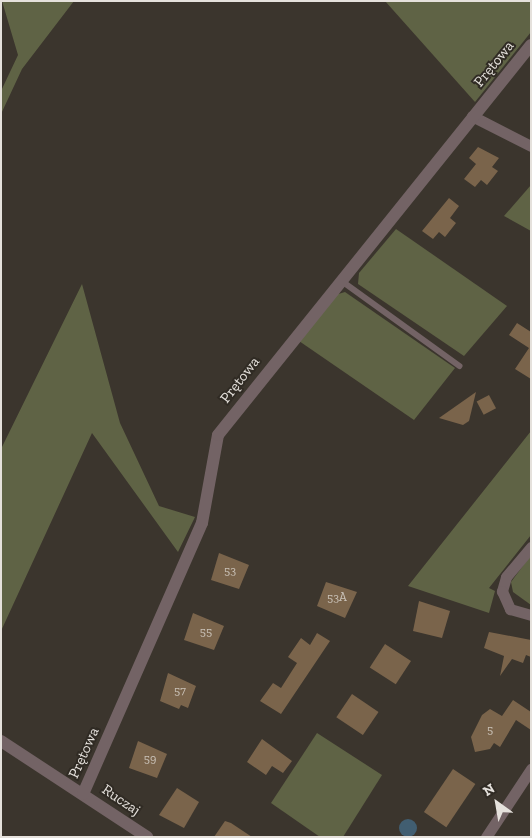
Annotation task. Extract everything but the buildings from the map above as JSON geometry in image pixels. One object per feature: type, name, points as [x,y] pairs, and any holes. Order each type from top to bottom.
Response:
[{"type":"street","name":"Prętowa","points":[[84,794],[202,523],[218,435],[339,279],[531,44]]},
{"type":"street","points":[[472,116],[531,146]]},
{"type":"street","points":[[531,547],[503,583],[510,609],[531,615]]},
{"type":"street","name":"Ruczaj","points":[[1,741],[147,837]]},
{"type":"street","points":[[486,837],[531,769]]},
{"type":"lane","points":[[339,279],[460,366]]},
{"type":"green space","points":[[2,1],[74,1],[22,69],[1,114],[1,91],[18,55]]},
{"type":"green space","points":[[385,1],[531,1],[531,32],[475,102]]},
{"type":"green space","points":[[531,185],[531,231],[504,216]]},
{"type":"green space","points":[[396,229],[507,306],[464,356],[358,284],[359,273]]},
{"type":"green space","points":[[82,284],[120,423],[159,506],[195,517],[178,552],[92,433],[1,631],[1,449]]},
{"type":"green space","points":[[345,292],[455,368],[414,420],[299,341],[335,295]]},
{"type":"green space","points":[[531,431],[531,535],[489,588],[495,591],[489,613],[408,586]]},
{"type":"green space","points":[[531,555],[531,605],[513,592],[511,582]]},
{"type":"green space","points":[[317,733],[382,775],[343,837],[320,837],[271,803]]},
{"type":"water","points":[[404,819],[412,819],[417,824],[415,835],[404,837],[399,832],[399,824]]}]
